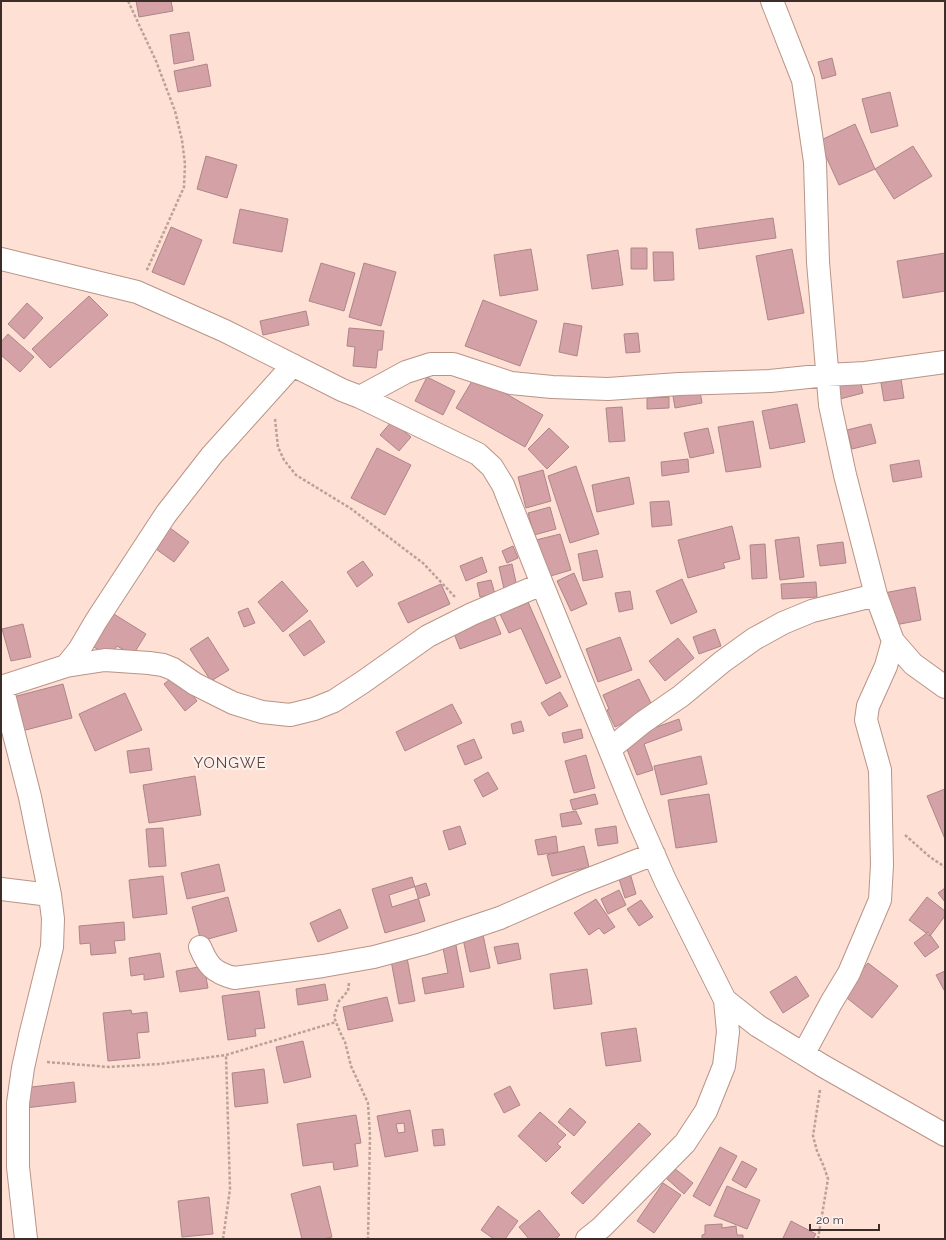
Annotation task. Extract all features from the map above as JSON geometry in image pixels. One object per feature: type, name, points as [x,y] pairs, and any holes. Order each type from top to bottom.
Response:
[{"type":"street","points":[[772,1],[803,80],[815,162],[818,262],[830,405],[844,475],[876,595],[893,640],[914,664],[945,687]]},
{"type":"street","points":[[1,260],[137,292],[225,331],[342,390],[360,397],[478,454],[492,467],[503,485],[542,584],[665,880],[725,1000],[728,1032],[724,1066],[706,1111],[685,1143],[602,1227],[587,1239]]},
{"type":"street","points":[[360,397],[406,372],[431,364],[453,364],[511,383],[552,387],[608,389],[679,384],[770,381],[865,373],[945,362]]},
{"type":"street","points":[[66,666],[79,650],[96,621],[166,514],[212,455],[293,365]]},
{"type":"street","points":[[26,1239],[18,1167],[18,1103],[25,1060],[52,947],[53,919],[50,894],[30,797],[2,687],[66,666],[105,660],[149,663],[163,665],[173,669],[195,684],[233,703],[262,712],[290,715],[314,709],[334,701],[428,636],[472,614],[542,584]]},
{"type":"street","points":[[610,749],[642,723],[681,696],[722,662],[754,639],[783,623],[812,611],[876,595]]},
{"type":"street","points":[[804,1053],[849,973],[880,900],[882,815],[880,770],[866,720],[868,706],[886,666],[893,640]]},
{"type":"street","points":[[200,947],[207,963],[221,974],[234,978],[323,966],[374,957],[422,944],[500,918],[582,882],[654,854]]},
{"type":"street","points":[[1,889],[50,894]]},
{"type":"street","points":[[725,1000],[758,1026],[823,1066],[945,1135]]},
{"type":"path","points":[[128,1],[156,61],[175,110],[182,140],[185,164],[184,188],[137,292]]},
{"type":"path","points":[[272,389],[278,447],[284,460],[296,476],[350,508],[422,563],[472,614]]},
{"type":"path","points":[[882,815],[930,857],[945,867]]},
{"type":"path","points":[[351,961],[348,989],[339,1001],[334,1017],[345,1042],[351,1066],[368,1103],[370,1136],[368,1239]]},
{"type":"path","points":[[25,1060],[109,1067],[160,1064],[226,1055],[336,1022]]},
{"type":"path","points":[[223,1239],[230,1189],[226,1055]]},
{"type":"path","points":[[818,1239],[828,1179],[813,1136],[823,1066]]},
{"type":"building","points":[[136,1],[171,1],[173,11],[139,17]]},
{"type":"building","points":[[189,32],[194,60],[174,64],[170,35]]},
{"type":"building","points":[[832,58],[836,75],[822,79],[818,62]]},
{"type":"building","points":[[207,64],[211,86],[178,92],[174,71]]},
{"type":"building","points":[[890,92],[898,126],[871,133],[862,99]]},
{"type":"building","points":[[855,124],[875,169],[839,185],[819,141]]},
{"type":"building","points":[[913,146],[932,176],[894,199],[875,169]]},
{"type":"building","points":[[206,156],[237,165],[227,198],[197,189]]},
{"type":"building","points":[[240,209],[288,219],[282,252],[233,243]]},
{"type":"building","points":[[773,218],[776,238],[699,249],[696,229]]},
{"type":"building","points":[[171,227],[202,240],[184,285],[152,272]]},
{"type":"building","points":[[631,248],[647,248],[647,269],[631,269]]},
{"type":"building","points":[[531,249],[538,290],[500,296],[494,255]]},
{"type":"building","points":[[792,249],[804,313],[768,320],[756,256]]},
{"type":"building","points":[[618,250],[623,285],[592,289],[587,255]]},
{"type":"building","points":[[653,252],[673,252],[674,280],[654,281]]},
{"type":"building","points":[[945,253],[945,291],[903,298],[897,261]]},
{"type":"building","points":[[321,263],[355,273],[344,311],[309,301]]},
{"type":"building","points":[[364,263],[396,272],[381,326],[349,317]]},
{"type":"building","points":[[89,296],[108,315],[50,368],[32,349]]},
{"type":"building","points":[[483,300],[537,321],[520,366],[465,346]]},
{"type":"building","points":[[27,303],[43,318],[24,339],[8,324]]},
{"type":"building","points":[[306,311],[309,325],[263,335],[260,321]]},
{"type":"building","points":[[564,323],[582,326],[577,356],[559,352]]},
{"type":"building","points":[[349,328],[384,331],[382,350],[378,350],[376,368],[353,366],[355,347],[347,346]]},
{"type":"building","points":[[638,333],[640,352],[626,353],[624,334]]},
{"type":"building","points":[[8,334],[34,357],[20,372],[1,355],[1,342]]},
{"type":"building","points":[[475,376],[543,415],[525,447],[456,408]]},
{"type":"building","points":[[427,377],[455,391],[443,415],[415,401]]},
{"type":"building","points":[[860,379],[863,393],[840,399],[837,384]]},
{"type":"building","points":[[901,379],[904,398],[884,401],[881,383]]},
{"type":"building","points":[[700,391],[702,403],[675,408],[673,396]]},
{"type":"building","points":[[669,397],[669,408],[647,409],[647,398]]},
{"type":"building","points":[[797,404],[805,442],[770,449],[762,411]]},
{"type":"building","points":[[622,407],[625,441],[609,442],[606,408]]},
{"type":"building","points":[[392,421],[411,437],[399,451],[380,435]]},
{"type":"building","points":[[753,421],[761,467],[726,472],[718,427]]},
{"type":"building","points":[[871,424],[876,443],[852,449],[847,430]]},
{"type":"building","points":[[549,428],[569,447],[547,469],[528,449]]},
{"type":"building","points":[[708,428],[714,453],[690,458],[684,433]]},
{"type":"building","points":[[377,448],[411,465],[385,515],[351,498]]},
{"type":"building","points":[[688,459],[689,472],[662,476],[661,462]]},
{"type":"building","points":[[919,460],[922,477],[893,482],[890,465]]},
{"type":"building","points":[[576,466],[599,534],[570,543],[548,476]]},
{"type":"building","points":[[543,470],[551,501],[526,508],[518,477]]},
{"type":"building","points":[[629,477],[634,504],[597,512],[592,485]]},
{"type":"building","points":[[669,501],[672,525],[652,527],[650,502]]},
{"type":"building","points":[[550,507],[556,529],[534,535],[528,513]]},
{"type":"building","points":[[166,525],[189,542],[174,562],[156,549],[162,541],[157,537]]},
{"type":"building","points":[[732,526],[740,559],[723,563],[725,568],[688,578],[678,540]]},
{"type":"building","points":[[560,534],[571,570],[547,577],[536,540]]},
{"type":"building","points":[[799,537],[804,577],[780,580],[775,540]]},
{"type":"building","points":[[843,542],[846,563],[820,566],[817,545]]},
{"type":"building","points":[[765,544],[767,578],[752,579],[750,545]]},
{"type":"building","points":[[513,546],[518,558],[507,563],[502,551]]},
{"type":"building","points":[[597,550],[603,577],[583,581],[578,554]]},
{"type":"building","points":[[482,557],[487,572],[466,581],[460,566]]},
{"type":"building","points":[[363,561],[373,575],[357,587],[347,572]]},
{"type":"building","points":[[512,564],[517,587],[504,589],[499,567]]},
{"type":"building","points":[[574,573],[587,604],[571,611],[557,581]]},
{"type":"building","points":[[682,579],[697,612],[671,624],[656,591]]},
{"type":"building","points":[[491,580],[495,594],[480,597],[477,583]]},
{"type":"building","points":[[282,581],[308,611],[283,632],[258,602]]},
{"type":"building","points":[[816,582],[817,597],[782,599],[781,584]]},
{"type":"building","points":[[441,584],[450,604],[408,623],[398,603]]},
{"type":"building","points":[[915,587],[921,620],[890,626],[884,593]]},
{"type":"building","points":[[630,591],[633,609],[619,612],[615,593]]},
{"type":"building","points":[[528,602],[561,677],[546,684],[521,628],[509,633],[500,614]]},
{"type":"building","points":[[248,608],[255,623],[244,627],[238,612]]},
{"type":"building","points":[[109,611],[146,634],[133,655],[117,646],[110,657],[89,644]]},
{"type":"building","points":[[494,616],[501,634],[460,649],[453,631]]},
{"type":"building","points":[[310,620],[325,642],[304,656],[289,635]]},
{"type":"building","points":[[23,624],[31,657],[11,661],[2,629]]},
{"type":"building","points":[[715,629],[721,646],[699,654],[693,637]]},
{"type":"building","points":[[208,637],[229,670],[211,681],[190,649]]},
{"type":"building","points":[[620,637],[632,670],[598,682],[586,649]]},
{"type":"building","points":[[678,638],[694,658],[665,681],[649,661]]},
{"type":"building","points":[[176,674],[197,701],[185,711],[164,684]]},
{"type":"building","points":[[639,679],[654,709],[615,727],[607,710],[609,709],[603,695]]},
{"type":"building","points":[[63,684],[72,718],[18,732],[9,698]]},
{"type":"building","points":[[560,692],[568,706],[549,716],[541,703]]},
{"type":"building","points":[[125,693],[142,730],[95,751],[79,714]]},
{"type":"building","points":[[452,704],[462,723],[405,751],[396,732]]},
{"type":"building","points":[[679,719],[682,730],[644,744],[653,770],[637,775],[623,739]]},
{"type":"building","points":[[521,721],[524,731],[513,734],[511,724]]},
{"type":"building","points":[[581,729],[583,738],[564,743],[562,733]]},
{"type":"building","points":[[474,739],[482,758],[465,765],[457,746]]},
{"type":"building","points":[[149,748],[152,770],[130,773],[127,751]]},
{"type":"building","points":[[586,755],[595,788],[574,793],[565,761]]},
{"type":"building","points":[[701,756],[707,784],[661,795],[654,766]]},
{"type":"building","points":[[488,772],[498,789],[483,797],[474,780]]},
{"type":"building","points":[[195,776],[201,815],[149,823],[143,785]]},
{"type":"building","points":[[945,789],[945,839],[927,796]]},
{"type":"building","points":[[595,794],[598,804],[573,810],[570,800]]},
{"type":"building","points":[[709,794],[717,842],[676,848],[668,800]]},
{"type":"building","points":[[576,811],[582,824],[562,827],[560,814]]},
{"type":"building","points":[[460,826],[466,844],[449,850],[443,831]]},
{"type":"building","points":[[616,826],[618,843],[598,846],[595,829]]},
{"type":"building","points":[[163,828],[166,866],[149,867],[146,829]]},
{"type":"building","points":[[556,836],[558,852],[538,855],[535,840]]},
{"type":"building","points":[[584,846],[589,867],[552,876],[547,855]]},
{"type":"building","points":[[219,864],[225,891],[187,899],[181,873]]},
{"type":"building","points":[[630,873],[636,894],[625,898],[618,876]]},
{"type":"building","points":[[163,876],[167,914],[133,918],[129,880]]},
{"type":"building","points":[[412,877],[425,921],[385,933],[372,889]]},
{"type":"building","points":[[426,883],[430,895],[392,907],[389,895]]},
{"type":"building","points":[[945,888],[945,902],[938,893]]},
{"type":"building","points":[[619,890],[626,905],[608,914],[601,899]]},
{"type":"building","points":[[228,897],[237,931],[201,941],[192,907]]},
{"type":"building","points":[[927,897],[945,911],[945,916],[930,936],[909,920]]},
{"type":"building","points":[[596,899],[615,927],[604,934],[599,928],[589,935],[574,913]]},
{"type":"building","points":[[641,900],[653,917],[639,926],[627,909]]},
{"type":"building","points":[[340,909],[348,928],[318,942],[310,923]]},
{"type":"building","points":[[124,922],[125,940],[114,941],[116,953],[91,955],[90,943],[80,944],[79,926]]},
{"type":"building","points":[[482,930],[490,968],[470,972],[462,934]]},
{"type":"building","points":[[928,932],[939,947],[925,957],[914,943]]},
{"type":"building","points":[[454,935],[464,987],[425,994],[422,978],[448,973],[441,938]]},
{"type":"building","points":[[518,943],[521,959],[498,964],[494,947]]},
{"type":"building","points":[[406,952],[415,1001],[399,1004],[390,955]]},
{"type":"building","points":[[160,953],[164,977],[144,980],[144,974],[131,976],[129,958]]},
{"type":"building","points":[[868,963],[898,986],[872,1018],[842,994]]},
{"type":"building","points":[[204,966],[208,988],[180,992],[176,971]]},
{"type":"building","points":[[587,969],[592,1004],[554,1009],[550,974]]},
{"type":"building","points":[[945,971],[945,989],[944,990],[936,975]]},
{"type":"building","points":[[796,976],[809,996],[783,1013],[770,992]]},
{"type":"building","points":[[325,984],[328,1000],[298,1005],[296,989]]},
{"type":"building","points":[[259,991],[265,1028],[255,1029],[256,1036],[228,1040],[222,996]]},
{"type":"building","points":[[387,997],[393,1021],[348,1030],[343,1007]]},
{"type":"building","points":[[131,1010],[132,1014],[147,1012],[149,1032],[137,1033],[140,1058],[108,1061],[103,1013]]},
{"type":"building","points":[[636,1028],[641,1061],[606,1066],[601,1033]]},
{"type":"building","points":[[303,1041],[311,1077],[284,1083],[276,1047]]},
{"type":"building","points":[[264,1069],[268,1103],[235,1107],[232,1073]]},
{"type":"building","points":[[74,1082],[76,1102],[25,1108],[23,1088]]},
{"type":"building","points":[[510,1086],[520,1105],[504,1113],[494,1094]]},
{"type":"building","points":[[570,1108],[586,1122],[574,1136],[558,1122]]},
{"type":"building","points":[[410,1110],[418,1151],[385,1157],[377,1116]],"holes":[[[404,1123],[405,1132],[398,1133],[396,1124]]]},
{"type":"building","points":[[540,1112],[566,1135],[557,1144],[561,1147],[546,1162],[518,1136]]},
{"type":"building","points":[[356,1115],[361,1143],[355,1144],[358,1166],[334,1170],[333,1162],[303,1166],[297,1124]]},
{"type":"building","points":[[639,1123],[651,1134],[583,1204],[571,1193]]},
{"type":"building","points":[[443,1129],[445,1145],[434,1146],[432,1130]]},
{"type":"building","points":[[720,1147],[737,1156],[710,1206],[693,1196]]},
{"type":"building","points":[[742,1161],[757,1169],[746,1188],[732,1180]]},
{"type":"building","points":[[674,1168],[693,1183],[684,1194],[666,1178]]},
{"type":"building","points":[[663,1183],[681,1195],[654,1233],[637,1221]]},
{"type":"building","points":[[320,1186],[332,1237],[323,1239],[302,1239],[291,1194]]},
{"type":"building","points":[[727,1186],[760,1200],[747,1229],[714,1216]]},
{"type":"building","points":[[209,1197],[213,1234],[182,1237],[178,1201]]},
{"type":"building","points":[[498,1206],[518,1221],[505,1239],[494,1239],[481,1230]]},
{"type":"building","points":[[539,1210],[560,1235],[556,1239],[529,1239],[519,1227]]},
{"type":"building","points":[[791,1221],[816,1234],[813,1239],[783,1238]]},
{"type":"building","points":[[722,1224],[722,1228],[736,1226],[737,1235],[743,1235],[743,1239],[702,1239],[702,1235],[705,1234],[705,1225]]},
{"type":"district","name":"YONGWE","points":[[230,763]]}]
